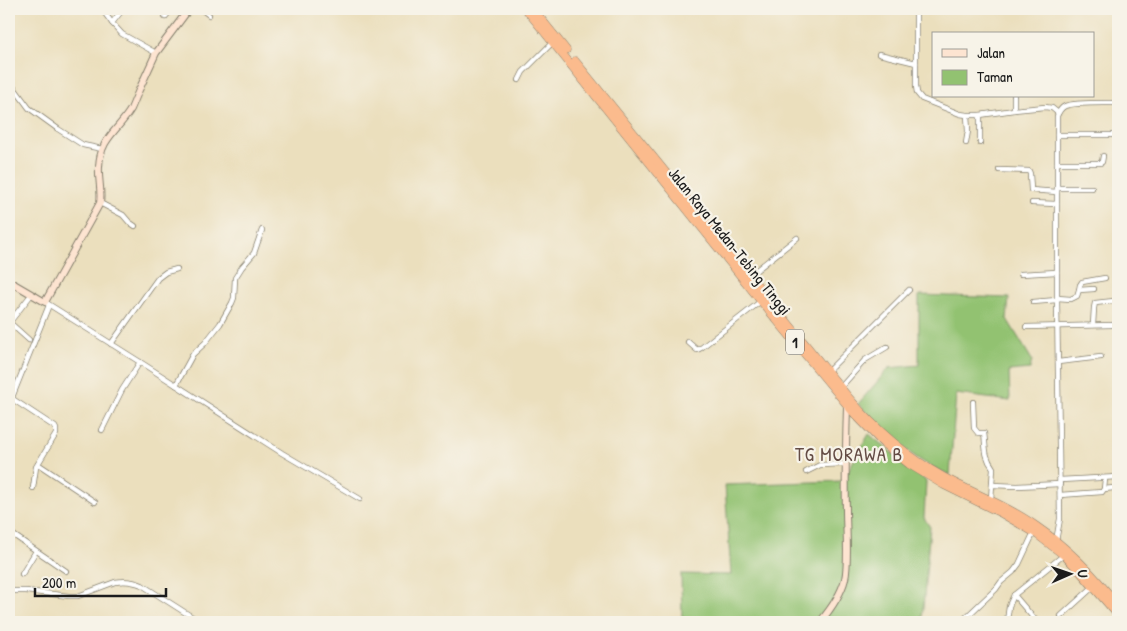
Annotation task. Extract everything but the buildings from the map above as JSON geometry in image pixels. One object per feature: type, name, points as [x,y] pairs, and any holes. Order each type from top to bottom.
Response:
[{"type":"highway","name":"Jalan Raya Medan-Tebing Tinggi","points":[[526,9],[846,406],[884,444],[909,464],[944,485],[1003,514],[1066,553],[1098,581],[1118,606]]},
{"type":"highway","name":"Jalan Raya Medan-Tebing Tinggi","points":[[533,9],[868,420],[908,455],[943,477],[990,500],[1036,526],[1056,541],[1118,615]]},
{"type":"street","points":[[103,9],[122,34],[156,53]]},
{"type":"street","points":[[112,23],[123,9]]},
{"type":"street","points":[[165,17],[172,9]]},
{"type":"street","points":[[9,405],[47,304],[100,203],[99,169],[102,148],[132,109],[156,53],[190,9]]},
{"type":"street","points":[[201,9],[210,15]]},
{"type":"street","points":[[916,9],[916,86],[918,96],[922,99],[968,115],[1049,107],[1058,112]]},
{"type":"street","points":[[519,80],[523,72],[553,42]]},
{"type":"street","points":[[879,54],[916,63]]},
{"type":"street","points":[[15,89],[29,108],[43,119],[83,145],[102,148]]},
{"type":"street","points":[[1014,98],[1014,110]]},
{"type":"street","points":[[1056,541],[1060,526],[1057,327],[1058,112],[1063,107],[1071,105],[1118,103]]},
{"type":"street","points":[[966,143],[968,115]]},
{"type":"street","points":[[980,115],[980,143]]},
{"type":"street","points":[[1057,134],[1118,135]]},
{"type":"street","points":[[1057,163],[1100,163],[1103,156]]},
{"type":"street","points":[[999,170],[1029,171],[1030,190],[1092,188]]},
{"type":"street","points":[[100,203],[123,215],[135,226]]},
{"type":"street","points":[[1032,203],[1057,204]]},
{"type":"street","points":[[176,385],[193,354],[205,343],[220,324],[234,298],[235,278],[254,252],[262,230]]},
{"type":"street","points":[[749,276],[797,238]]},
{"type":"street","points":[[111,344],[158,278],[166,272],[177,269]]},
{"type":"street","points":[[1022,274],[1057,272]]},
{"type":"street","points":[[1033,302],[1074,298],[1077,296],[1082,282],[1105,278]]},
{"type":"street","points":[[9,281],[282,453],[360,499]]},
{"type":"street","points":[[1079,290],[1094,288]]},
{"type":"street","points":[[827,372],[909,290]]},
{"type":"street","points":[[29,340],[9,322],[31,295]]},
{"type":"street","points":[[688,342],[697,350],[701,348],[761,301]]},
{"type":"street","points":[[1093,325],[1095,303],[1114,301]]},
{"type":"street","points":[[1026,327],[1112,325]]},
{"type":"street","points":[[840,388],[865,360],[887,347]]},
{"type":"street","points":[[1058,362],[1101,356]]},
{"type":"street","points":[[102,430],[122,390],[140,362]]},
{"type":"street","points":[[11,398],[56,429],[56,434],[35,470],[33,488]]},
{"type":"street","points":[[973,402],[974,428],[978,433],[984,434],[988,462],[993,468],[990,500]]},
{"type":"street","points":[[820,622],[836,600],[846,578],[846,406]]},
{"type":"street","points":[[38,464],[95,502]]},
{"type":"street","points":[[806,472],[820,465],[845,464]]},
{"type":"street","points":[[992,485],[1017,486],[1118,477]]},
{"type":"street","points":[[1104,489],[1105,479]]},
{"type":"street","points":[[1060,494],[1102,492],[1104,489],[1114,488]]},
{"type":"street","points":[[9,532],[66,571]]},
{"type":"street","points":[[961,622],[1013,572],[1019,564],[1034,532]]},
{"type":"street","points":[[22,574],[36,551]]},
{"type":"street","points":[[1007,622],[1008,606],[1014,595],[1066,553]]},
{"type":"street","points":[[9,591],[78,596],[115,582],[132,581],[142,585],[200,622]]},
{"type":"street","points":[[1061,616],[1094,586]]},
{"type":"street","points":[[1014,595],[1037,622]]},
{"type":"green space","points":[[919,295],[1009,298],[1007,319],[1032,360],[1030,369],[1009,371],[1010,401],[956,394],[950,475],[916,457],[881,428],[858,404],[889,368],[919,365]]},
{"type":"green space","points":[[869,434],[926,481],[924,518],[930,527],[922,620],[917,620],[917,622],[682,622],[681,574],[731,575],[725,485],[842,481]]},
{"type":"district","name":"TG MORAWA B","points":[[849,454]]}]
